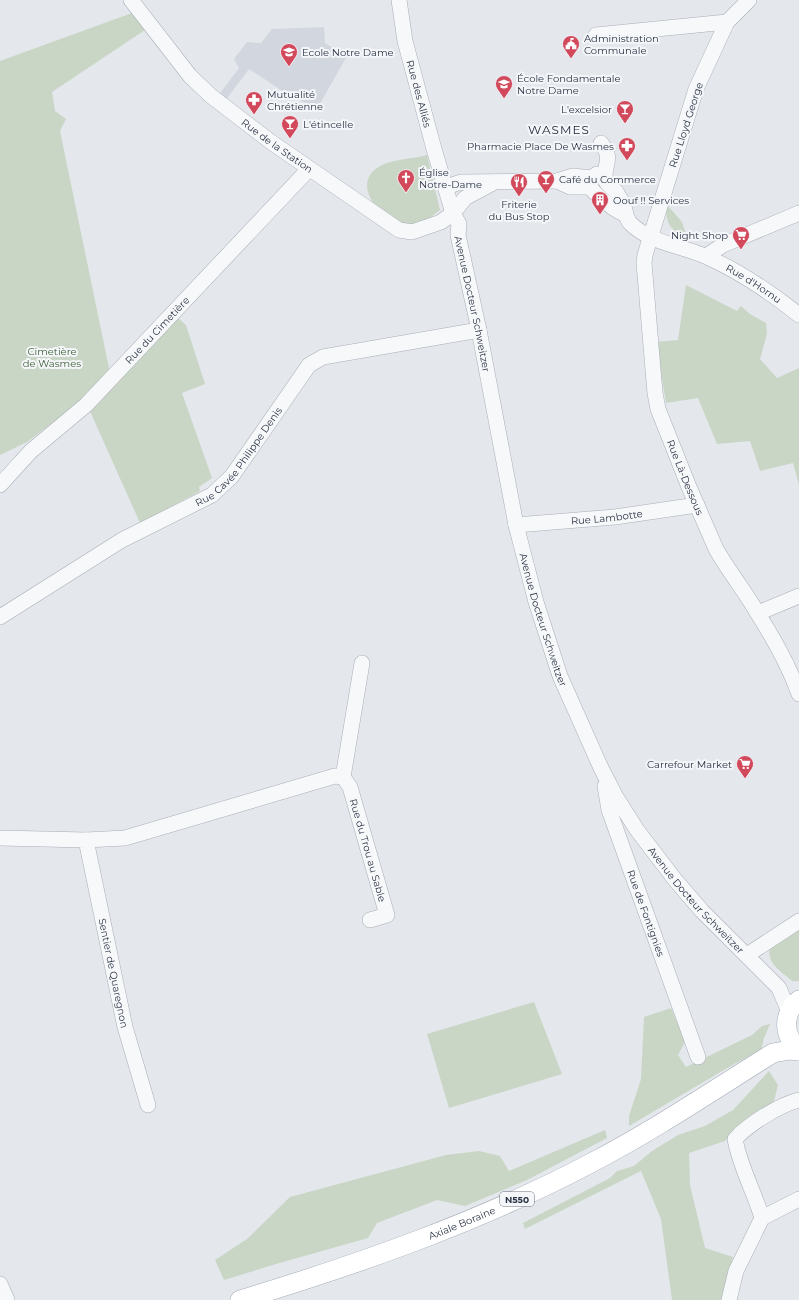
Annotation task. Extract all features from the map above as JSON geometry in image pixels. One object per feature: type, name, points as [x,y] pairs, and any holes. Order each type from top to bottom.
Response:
[{"type":"main road","name":"Axiale Boraine","points":[[794,1006],[786,1022],[787,1031],[790,1039],[799,1050]]},
{"type":"main road","name":"Axiale Boraine","points":[[240,1300],[390,1250],[453,1226],[554,1182],[654,1128],[773,1053],[781,1044],[787,1031]]},
{"type":"main road","name":"Axiale Boraine","points":[[773,1053],[799,1050]]},
{"type":"street","name":"Rue de la Station","points":[[131,0],[190,76],[211,96],[239,119],[309,169],[399,230],[412,232],[426,228],[449,215]]},
{"type":"street","name":"Rue des Alliés","points":[[399,0],[405,40],[434,150],[446,187]]},
{"type":"street","name":"Rue Lloyd George","points":[[650,238],[696,89],[727,22],[749,0]]},
{"type":"street","points":[[596,35],[727,22]]},
{"type":"street","name":"Rue du Cimetière","points":[[0,485],[31,451],[86,405],[309,169]]},
{"type":"street","points":[[449,215],[446,187],[461,182],[557,181],[570,187],[597,182],[617,212],[625,214],[630,222],[650,238]]},
{"type":"street","points":[[449,215],[465,198],[495,182]]},
{"type":"street","points":[[706,256],[723,245],[799,213]]},
{"type":"street","name":"Avenue Docteur Schweitzer","points":[[449,215],[450,227],[458,235],[479,330],[516,525],[536,602],[560,676],[601,768],[616,797],[655,855],[702,911],[779,988]]},
{"type":"street","name":"Rue d'Hornu","points":[[650,238],[706,256],[741,273],[799,315]]},
{"type":"street","name":"Rue Là-Dessous","points":[[650,238],[644,255],[644,263],[655,393],[664,428],[697,505],[727,568],[758,613],[792,674],[799,694]]},
{"type":"street","name":"Rue Cavée Philippe Denis","points":[[0,617],[122,540],[212,494],[232,476],[308,365],[316,360],[324,357],[479,330]]},
{"type":"street","name":"Rue Lambotte","points":[[516,525],[615,517],[697,505]]},
{"type":"street","points":[[758,613],[799,596]]},
{"type":"street","points":[[0,838],[86,840],[125,838],[339,776],[362,663]]},
{"type":"street","name":"Rue de Fontignies","points":[[601,768],[609,810],[698,1057]]},
{"type":"street","name":"Rue du Trou au Sable","points":[[339,776],[350,787],[387,916],[370,920]]},
{"type":"street","name":"Sentier de Quaregnon","points":[[86,840],[125,1027],[148,1105]]},
{"type":"street","points":[[747,955],[799,921]]},
{"type":"street","points":[[779,988],[799,994]]},
{"type":"street","points":[[779,988],[794,1006]]},
{"type":"street","points":[[762,1218],[752,1186],[738,1155],[735,1140],[743,1131],[787,1103],[799,1100]]},
{"type":"street","points":[[729,1300],[736,1271],[762,1218],[799,1199]]},
{"type":"street","points":[[0,1284],[7,1300]]},
{"type":"shaded area","name":"Ecole Notre Dame","points":[[324,27],[325,43],[347,56],[317,109],[284,92],[249,69],[225,101],[218,96],[239,68],[234,59],[247,42],[261,43],[272,29]]},
{"type":"green space","name":"Cimetière de Wasmes","points":[[132,13],[145,30],[52,92],[55,111],[66,119],[60,131],[110,373],[71,411],[60,417],[27,442],[0,455],[0,61]]},
{"type":"green space","points":[[427,155],[440,210],[428,219],[419,223],[407,224],[394,220],[383,213],[374,204],[369,194],[367,183],[371,173],[387,163]]},
{"type":"green space","points":[[667,205],[682,222],[687,237],[681,235],[670,226],[666,211]]},
{"type":"green space","points":[[686,285],[737,311],[741,306],[750,314],[766,323],[767,334],[760,359],[777,378],[799,368],[799,485],[793,463],[760,471],[750,441],[717,444],[698,398],[666,403],[656,342],[678,340]]},
{"type":"green space","points":[[178,318],[186,325],[205,384],[182,393],[212,478],[199,487],[200,491],[140,523],[89,409]]},
{"type":"green space","points":[[799,929],[799,981],[792,981],[775,966],[769,952],[770,945]]},
{"type":"green space","points":[[534,1002],[562,1074],[449,1108],[427,1034]]},
{"type":"green space","points":[[671,1008],[685,1042],[678,1055],[686,1067],[752,1035],[762,1026],[770,1024],[761,1050],[734,1064],[629,1126],[629,1116],[641,1079],[644,1017]]},
{"type":"green space","points":[[769,1071],[778,1085],[773,1105],[743,1125],[725,1141],[689,1153],[690,1185],[705,1248],[733,1257],[721,1300],[672,1300],[661,1219],[641,1171],[525,1229],[523,1223],[610,1178],[617,1171],[634,1166],[652,1151],[678,1135],[705,1126],[733,1110]]},
{"type":"green space","points":[[605,1130],[607,1138],[527,1180],[465,1206],[437,1200],[377,1223],[368,1238],[224,1280],[215,1260],[247,1239],[290,1197],[446,1155],[479,1151],[500,1156],[509,1171]]},
{"type":"place","name":"Administration Communale","points":[[571,59]]},
{"type":"place","name":"Ecole Notre Dame","points":[[289,67]]},
{"type":"place","name":"École Fondamentale Notre Dame","points":[[504,99]]},
{"type":"place","name":"Mutualité Chrétienne","points":[[254,115]]},
{"type":"place","name":"L'excelsior","points":[[625,124]]},
{"type":"place","name":"L'étincelle","points":[[290,139]]},
{"type":"place","name":"Pharmacie Place De Wasmes","points":[[627,161]]},
{"type":"place","name":"Église Notre-Dame","points":[[406,193]]},
{"type":"place","name":"Café du Commerce","points":[[546,194]]},
{"type":"place","name":"Friterie du Bus Stop","points":[[519,197]]},
{"type":"place","name":"Oouf !! Services","points":[[600,215]]},
{"type":"place","name":"Night Shop","points":[[741,250]]},
{"type":"place","name":"Carrefour Market","points":[[745,779]]},
{"type":"district","name":"WASMES","points":[[559,129]]}]
